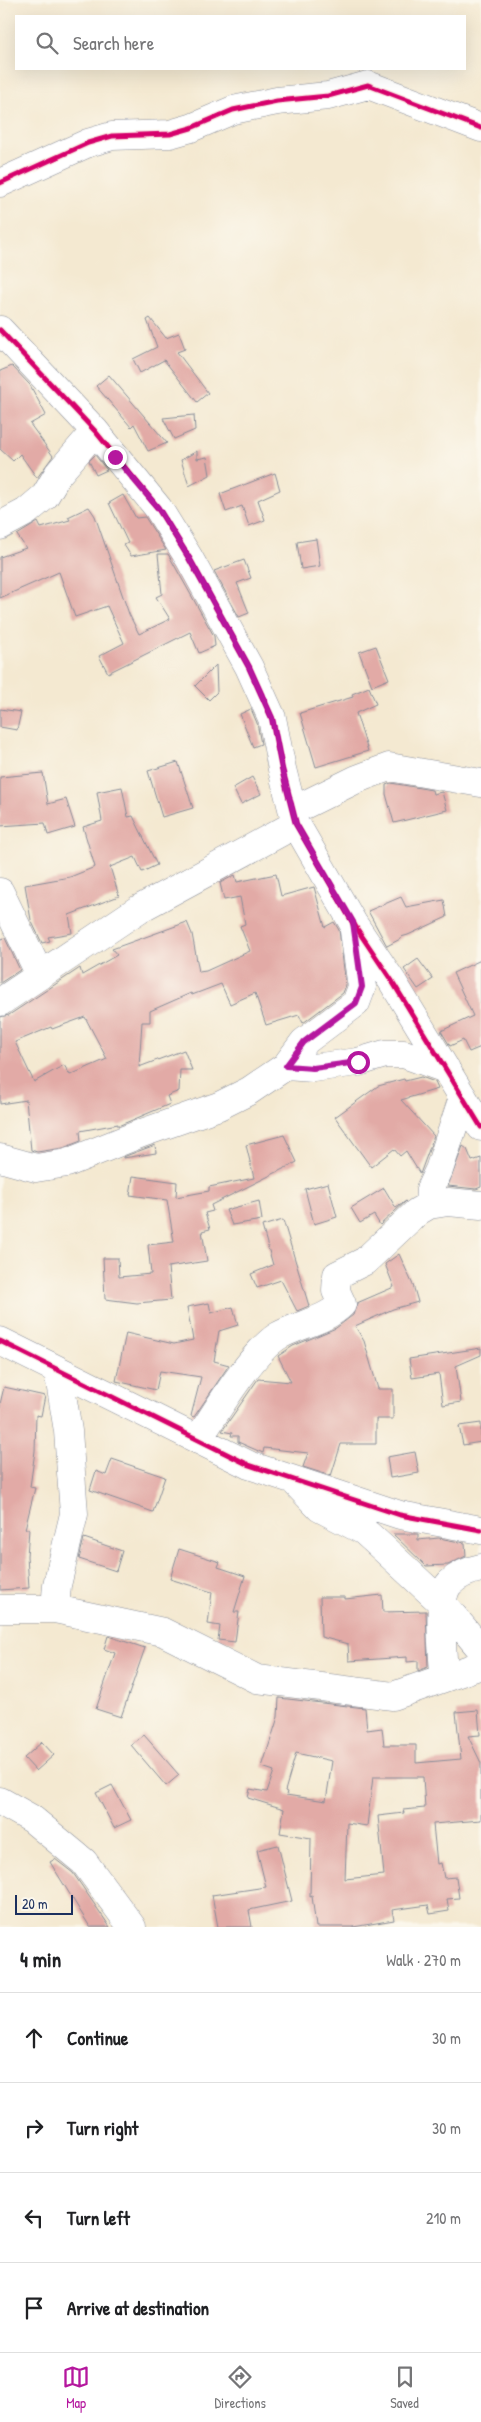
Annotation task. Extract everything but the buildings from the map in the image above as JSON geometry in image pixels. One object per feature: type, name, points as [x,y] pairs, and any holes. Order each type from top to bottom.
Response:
[{"type":"street","points":[[0,183],[88,143],[112,136],[170,134],[190,128],[233,110],[277,101],[328,96],[368,85],[481,128]]},
{"type":"street","points":[[0,330],[95,431],[158,508],[189,558],[249,667],[272,718],[282,769],[295,817],[353,922],[481,1127]]},
{"type":"street","points":[[0,526],[26,512],[45,496],[58,474],[95,431]]},
{"type":"street","points":[[0,1002],[139,909],[357,779],[389,767],[481,783]]},
{"type":"street","points":[[0,892],[40,975]]},
{"type":"street","points":[[0,1158],[36,1168],[67,1163],[134,1136],[219,1106],[250,1091],[286,1066],[304,1042],[356,1003],[362,987],[353,922]]},
{"type":"street","points":[[286,1066],[313,1068],[358,1062],[385,1054],[404,1054],[446,1069]]},
{"type":"street","points":[[429,1205],[430,1189],[439,1170],[463,1097]]},
{"type":"street","points":[[198,1440],[252,1361],[276,1337],[335,1311],[342,1304],[336,1291],[337,1275],[365,1261],[391,1239],[417,1212],[429,1205],[448,1202],[481,1205]]},
{"type":"street","points":[[0,1342],[249,1465],[400,1515],[481,1530]]},
{"type":"street","points":[[55,1609],[58,1585],[74,1514],[68,1431],[58,1370]]},
{"type":"street","points":[[292,1479],[320,1508],[364,1531],[442,1603],[481,1649]]},
{"type":"street","points":[[444,1678],[442,1603],[449,1584],[470,1571],[481,1568]]},
{"type":"street","points":[[0,1609],[55,1609],[163,1632],[257,1679],[393,1696],[481,1665]]},
{"type":"street","points":[[0,1801],[32,1818],[84,1862],[132,1927]]},
{"type":"cycle path","points":[[0,183],[88,143],[112,136],[170,134],[191,128],[233,110],[277,101],[328,96],[368,85],[481,128]]},
{"type":"cycle path","points":[[0,330],[95,431],[158,508],[189,558],[249,667],[272,718],[282,769],[296,824],[353,923],[392,981],[481,1127]]},
{"type":"cycle path","points":[[0,1341],[249,1465],[400,1515],[481,1530]]},
{"type":"route","points":[[115,457],[158,508],[189,558],[249,667],[272,718],[282,769],[294,810],[296,824],[353,922],[362,987],[356,1003],[304,1042],[286,1066],[313,1068],[358,1062]]}]
